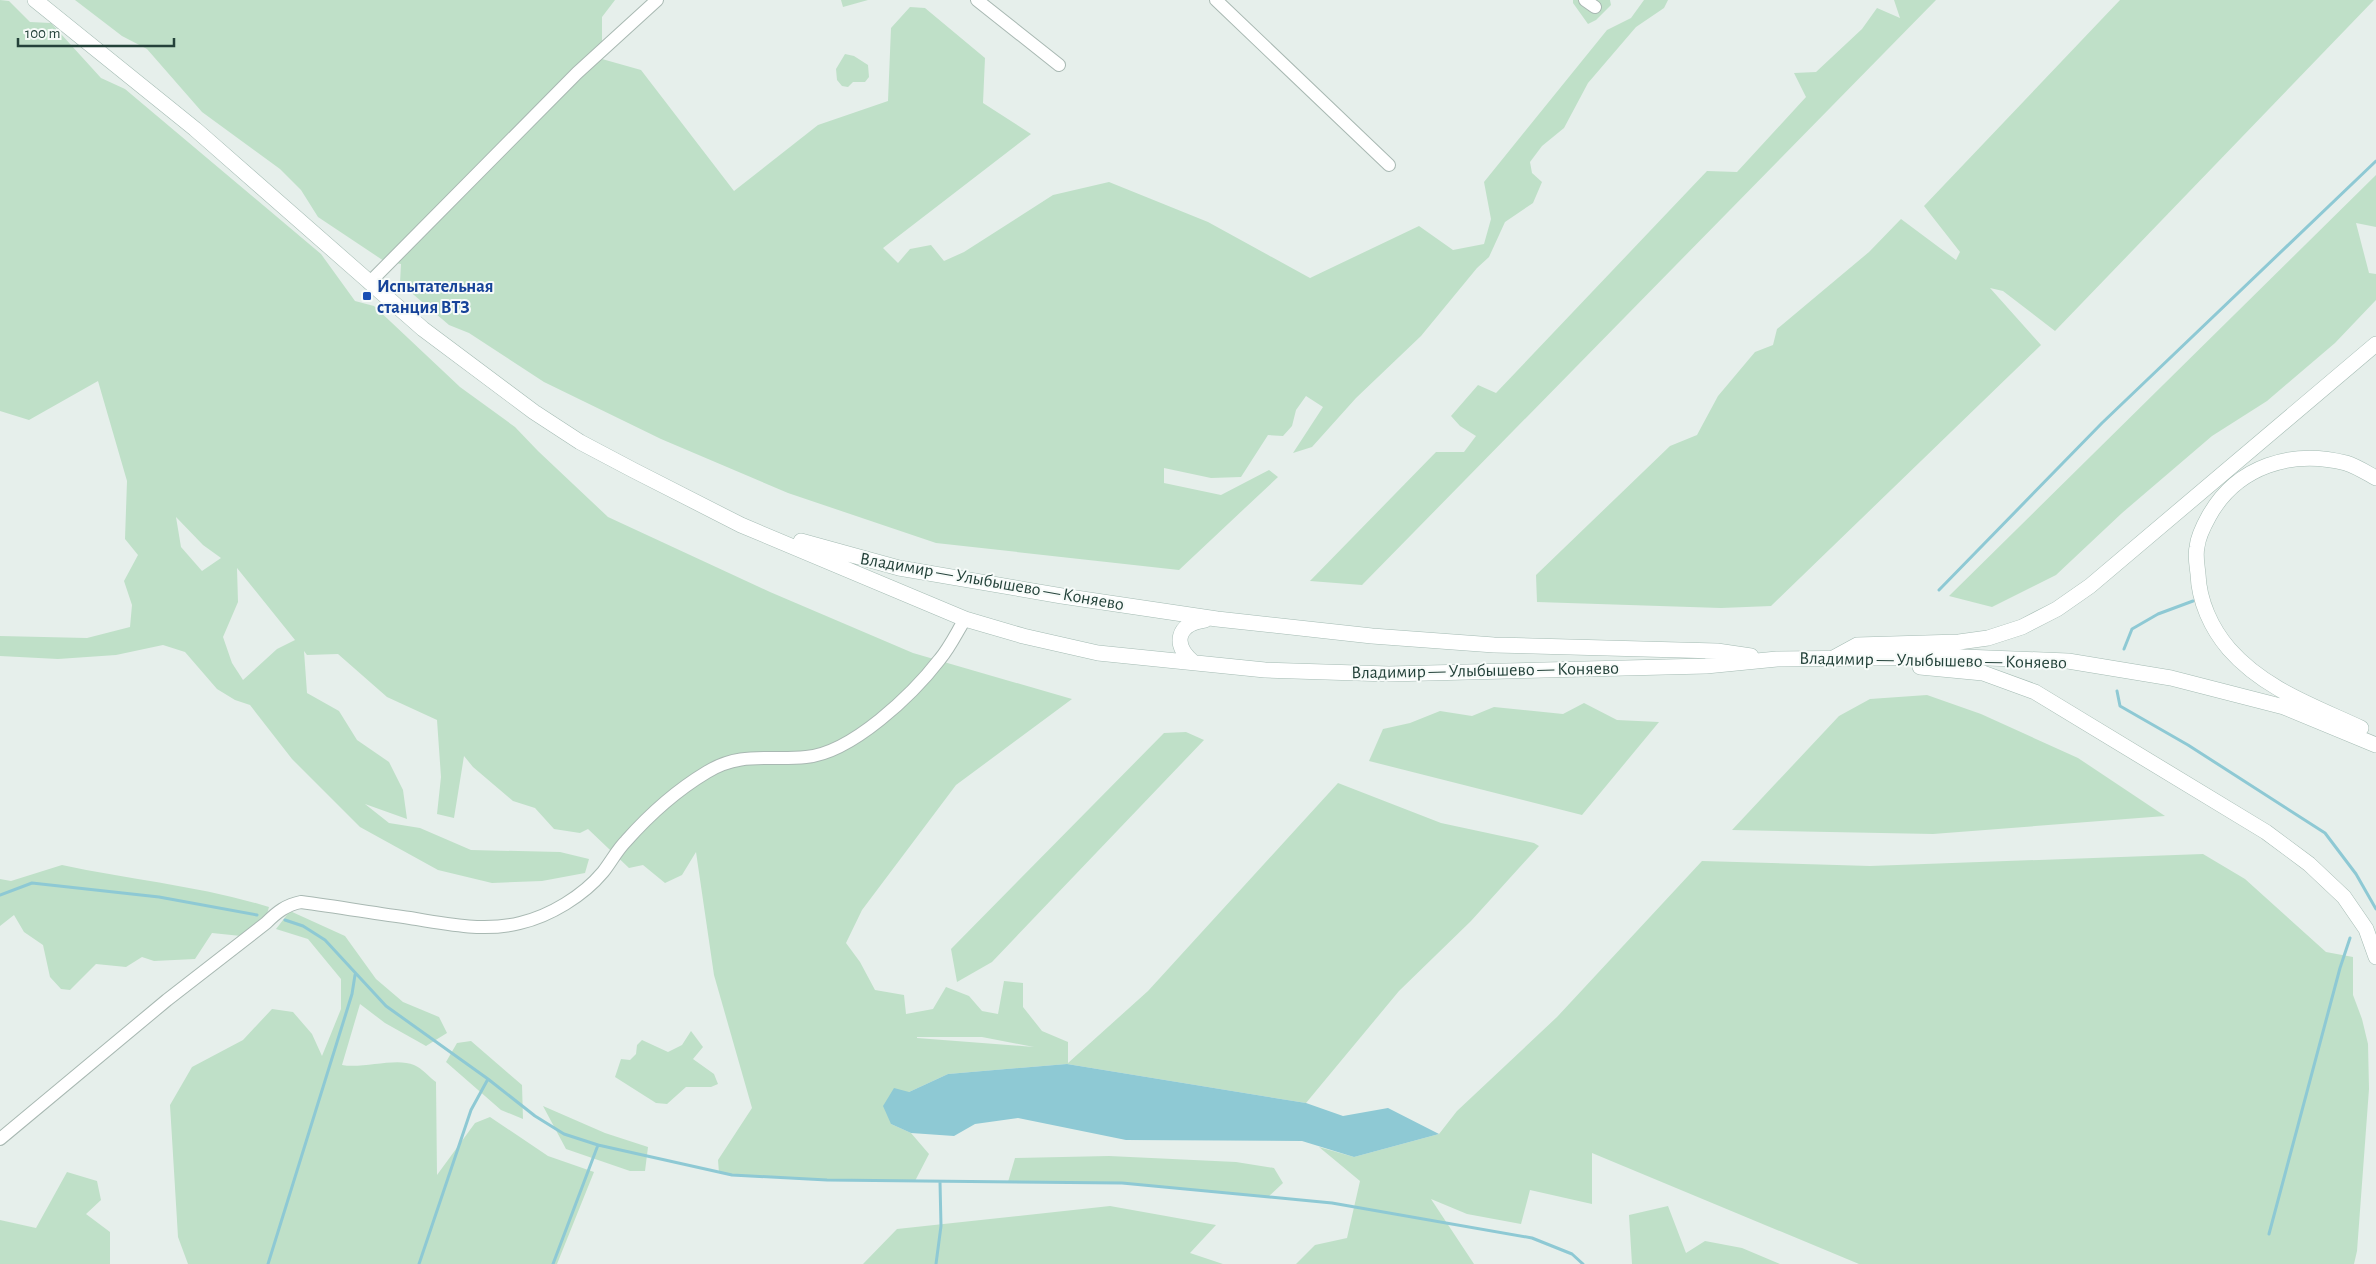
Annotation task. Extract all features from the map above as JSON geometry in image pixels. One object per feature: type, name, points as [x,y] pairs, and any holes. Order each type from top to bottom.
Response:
[{"type":"main road","name":"Владимир — Улыбышево — Коняево","points":[[35,0],[195,129],[423,329],[534,412],[580,442],[741,525],[965,619],[1023,636],[1098,653],[1265,670],[1390,674],[1706,666],[1777,659],[1963,657],[2068,661],[2171,678],[2284,707],[2376,745]]},
{"type":"main road","points":[[1831,659],[1857,645],[1959,642],[1988,638],[2022,627],[2057,609],[2090,586],[2376,344]]},
{"type":"main road","points":[[2376,478],[2348,463],[2318,458],[2286,459],[2262,466],[2237,482],[2218,501],[2204,525],[2196,547],[2198,585],[2206,612],[2229,649],[2263,681],[2376,734]]},
{"type":"main road","name":"Владимир — Улыбышево — Коняево","points":[[688,497],[807,544],[899,568],[1062,596],[1217,619],[1372,636],[1494,645],[1717,651],[1777,659]]},
{"type":"main road","name":"Владимир — Улыбышево — Коняево","points":[[1193,662],[1184,655],[1179,642],[1183,630],[1192,622],[1217,619]]},
{"type":"main road","points":[[1831,659],[1887,666],[1935,667],[1982,673],[2035,692],[2266,832],[2309,864],[2344,897],[2366,929],[2376,957]]},
{"type":"street","points":[[369,283],[577,73],[657,0]]},
{"type":"street","points":[[977,0],[1059,65]]},
{"type":"street","points":[[1216,0],[1389,165]]},
{"type":"street","points":[[0,1139],[166,1000],[266,924],[278,911],[291,904],[301,902],[449,924],[487,927],[520,923],[552,911],[577,896],[602,874],[624,843],[651,815],[707,772],[731,761],[759,756],[807,757],[829,753],[854,739],[906,698],[941,659],[965,619]]},
{"type":"green space","points":[[0,0],[9,1],[30,22],[51,23],[101,78],[125,89],[321,254],[355,301],[374,306],[460,387],[515,427],[608,517],[770,592],[913,653],[1072,699],[956,785],[862,910],[846,943],[860,962],[875,990],[904,995],[906,1014],[933,1009],[946,987],[969,996],[982,1011],[998,1014],[1004,981],[1023,983],[1023,1007],[1042,1031],[1068,1042],[1068,1063],[1148,991],[1338,783],[1441,823],[1534,843],[1539,846],[1471,921],[1399,991],[1306,1103],[1067,1064],[948,1074],[909,1092],[891,1124],[911,1133],[929,1154],[915,1181],[813,1180],[719,1173],[718,1160],[752,1108],[714,975],[696,852],[682,875],[665,883],[643,865],[629,868],[588,829],[580,833],[554,829],[535,808],[513,801],[473,767],[464,756],[454,818],[437,814],[441,777],[437,720],[387,697],[338,654],[307,655],[304,651],[307,693],[339,711],[357,740],[389,762],[403,790],[407,819],[365,804],[389,823],[420,828],[471,850],[560,852],[589,859],[585,873],[542,881],[492,883],[438,870],[360,827],[292,759],[250,705],[235,700],[217,689],[185,652],[163,645],[116,655],[58,659],[0,656],[0,636],[87,638],[130,627],[132,605],[124,581],[138,555],[125,539],[127,481],[98,381],[29,420],[0,411]],"holes":[[[176,517],[203,545],[221,558],[202,571],[181,547]],[[237,568],[295,640],[277,649],[243,680],[232,663],[223,637],[238,602]],[[982,1037],[1034,1047],[917,1038]]]},
{"type":"green space","points":[[75,0],[615,0],[602,17],[602,59],[641,70],[734,191],[818,125],[888,101],[891,28],[910,7],[925,8],[985,58],[983,103],[1031,134],[883,248],[898,263],[910,249],[931,245],[944,261],[964,252],[1053,195],[1109,182],[1208,222],[1310,278],[1419,226],[1453,250],[1484,244],[1491,219],[1484,182],[1607,30],[1631,18],[1644,0],[1668,0],[1664,8],[1636,27],[1588,83],[1564,128],[1542,146],[1530,162],[1532,173],[1542,182],[1533,203],[1505,222],[1489,257],[1477,268],[1421,336],[1356,398],[1312,447],[1293,453],[1323,407],[1306,396],[1296,410],[1292,426],[1283,436],[1268,435],[1241,477],[1211,478],[1164,468],[1164,483],[1221,495],[1269,470],[1278,477],[1179,570],[936,543],[788,493],[661,439],[544,382],[469,333],[449,325],[400,283],[401,264],[384,261],[318,217],[301,190],[280,169],[202,112],[147,49],[122,36]]},
{"type":"green space","points":[[841,0],[868,0],[843,7]]},
{"type":"green space","points":[[1573,0],[1610,0],[1611,5],[1596,20],[1588,24],[1573,3]]},
{"type":"green space","points":[[1894,0],[1936,0],[1362,585],[1310,581],[1436,452],[1464,452],[1476,436],[1460,426],[1451,416],[1478,385],[1496,393],[1707,171],[1737,172],[1806,97],[1794,73],[1816,72],[1862,29],[1877,8],[1900,18]]},
{"type":"green space","points":[[2120,0],[2374,0],[2055,331],[2003,291],[1990,288],[2041,345],[1771,606],[1721,608],[1537,602],[1536,575],[1670,446],[1697,435],[1718,396],[1755,352],[1773,345],[1777,329],[1869,252],[1901,219],[1956,260],[1960,252],[1924,206]]},
{"type":"green space","points":[[845,54],[854,56],[868,65],[869,77],[865,82],[853,82],[848,87],[842,86],[837,80],[836,69]]},
{"type":"green space","points":[[2376,175],[2376,227],[2356,223],[2369,273],[2376,274],[2376,300],[2335,343],[2267,401],[2212,436],[2122,513],[2056,575],[1992,607],[1949,596]]},
{"type":"green space","points":[[1927,695],[1981,714],[2078,758],[2165,816],[1933,834],[1732,830],[1839,716],[1870,699]]},
{"type":"green space","points":[[1584,703],[1617,720],[1659,722],[1582,815],[1369,761],[1383,729],[1410,723],[1440,711],[1472,716],[1494,707],[1563,714]]},
{"type":"green space","points":[[1186,732],[1204,740],[992,962],[957,982],[951,949],[1164,733]]},
{"type":"green space","points":[[2203,854],[2245,879],[2326,952],[2353,957],[2353,995],[2362,1019],[2368,1044],[2369,1089],[2357,1251],[2354,1264],[1859,1264],[1592,1153],[1592,1204],[1530,1190],[1521,1224],[1467,1214],[1431,1199],[1474,1264],[1296,1264],[1315,1245],[1347,1238],[1360,1181],[1319,1147],[1354,1157],[1439,1134],[1457,1111],[1557,1017],[1702,861],[1870,866]]},
{"type":"green space","points":[[62,865],[192,888],[269,907],[267,914],[241,936],[212,933],[195,959],[154,961],[142,957],[126,967],[96,964],[70,990],[61,989],[50,977],[43,945],[24,932],[14,915],[0,926],[0,879],[11,881]]},
{"type":"green space","points":[[290,911],[345,936],[376,979],[403,1002],[439,1017],[447,1033],[426,1046],[385,1023],[360,1004],[342,1065],[360,1066],[398,1062],[407,1063],[420,1068],[436,1082],[437,1175],[475,1123],[490,1117],[548,1156],[594,1172],[557,1264],[188,1264],[178,1237],[170,1105],[192,1067],[243,1040],[272,1009],[293,1012],[312,1034],[322,1056],[341,1009],[341,979],[308,939],[276,929]]},
{"type":"green space","points":[[691,1031],[703,1047],[693,1059],[714,1074],[718,1084],[711,1087],[686,1087],[667,1104],[656,1103],[615,1077],[621,1059],[630,1060],[636,1054],[637,1045],[642,1040],[668,1052],[682,1045]]},
{"type":"green space","points":[[471,1041],[522,1085],[523,1119],[501,1110],[446,1062],[457,1043]]},
{"type":"green space","points":[[543,1106],[605,1133],[648,1147],[645,1171],[630,1171],[566,1149]]},
{"type":"green space","points":[[1109,1156],[1236,1162],[1274,1168],[1283,1183],[1268,1197],[1122,1183],[1008,1182],[1015,1158]]},
{"type":"green space","points":[[67,1172],[97,1181],[101,1200],[86,1214],[110,1232],[110,1264],[0,1264],[0,1220],[36,1228]]},
{"type":"green space","points":[[1110,1206],[1216,1225],[1190,1253],[1223,1264],[863,1264],[897,1229]]},
{"type":"green space","points":[[1668,1206],[1686,1253],[1705,1241],[1742,1248],[1780,1264],[1632,1264],[1629,1215]]},
{"type":"water","points":[[1067,1064],[1306,1103],[1343,1116],[1388,1108],[1439,1134],[1354,1157],[1302,1141],[1126,1140],[1018,1118],[975,1124],[954,1136],[911,1133],[891,1124],[883,1106],[894,1088],[909,1092],[948,1074]]},
{"type":"waterway","points":[[1939,590],[2102,423],[2376,161]]},
{"type":"waterway","points":[[2124,649],[2132,629],[2158,614],[2193,601]]},
{"type":"waterway","points":[[2117,691],[2120,706],[2188,745],[2325,833],[2356,874],[2376,909]]},
{"type":"waterway","points":[[0,895],[32,883],[159,897],[257,915]]},
{"type":"waterway","points":[[285,920],[303,926],[325,940],[386,1006],[488,1079],[535,1116],[564,1134],[598,1145],[732,1175],[827,1180],[1122,1183],[1332,1203],[1532,1238],[1572,1254],[1583,1264]]},
{"type":"waterway","points":[[2269,1234],[2340,968],[2350,938]]},
{"type":"waterway","points":[[268,1264],[352,994],[355,975]]},
{"type":"waterway","points":[[419,1264],[471,1110],[488,1079]]},
{"type":"waterway","points":[[553,1264],[598,1145]]},
{"type":"waterway","points":[[936,1264],[941,1226],[940,1182]]},
{"type":"place","name":"Испытательная станция ВТЗ","points":[[367,296]]}]
